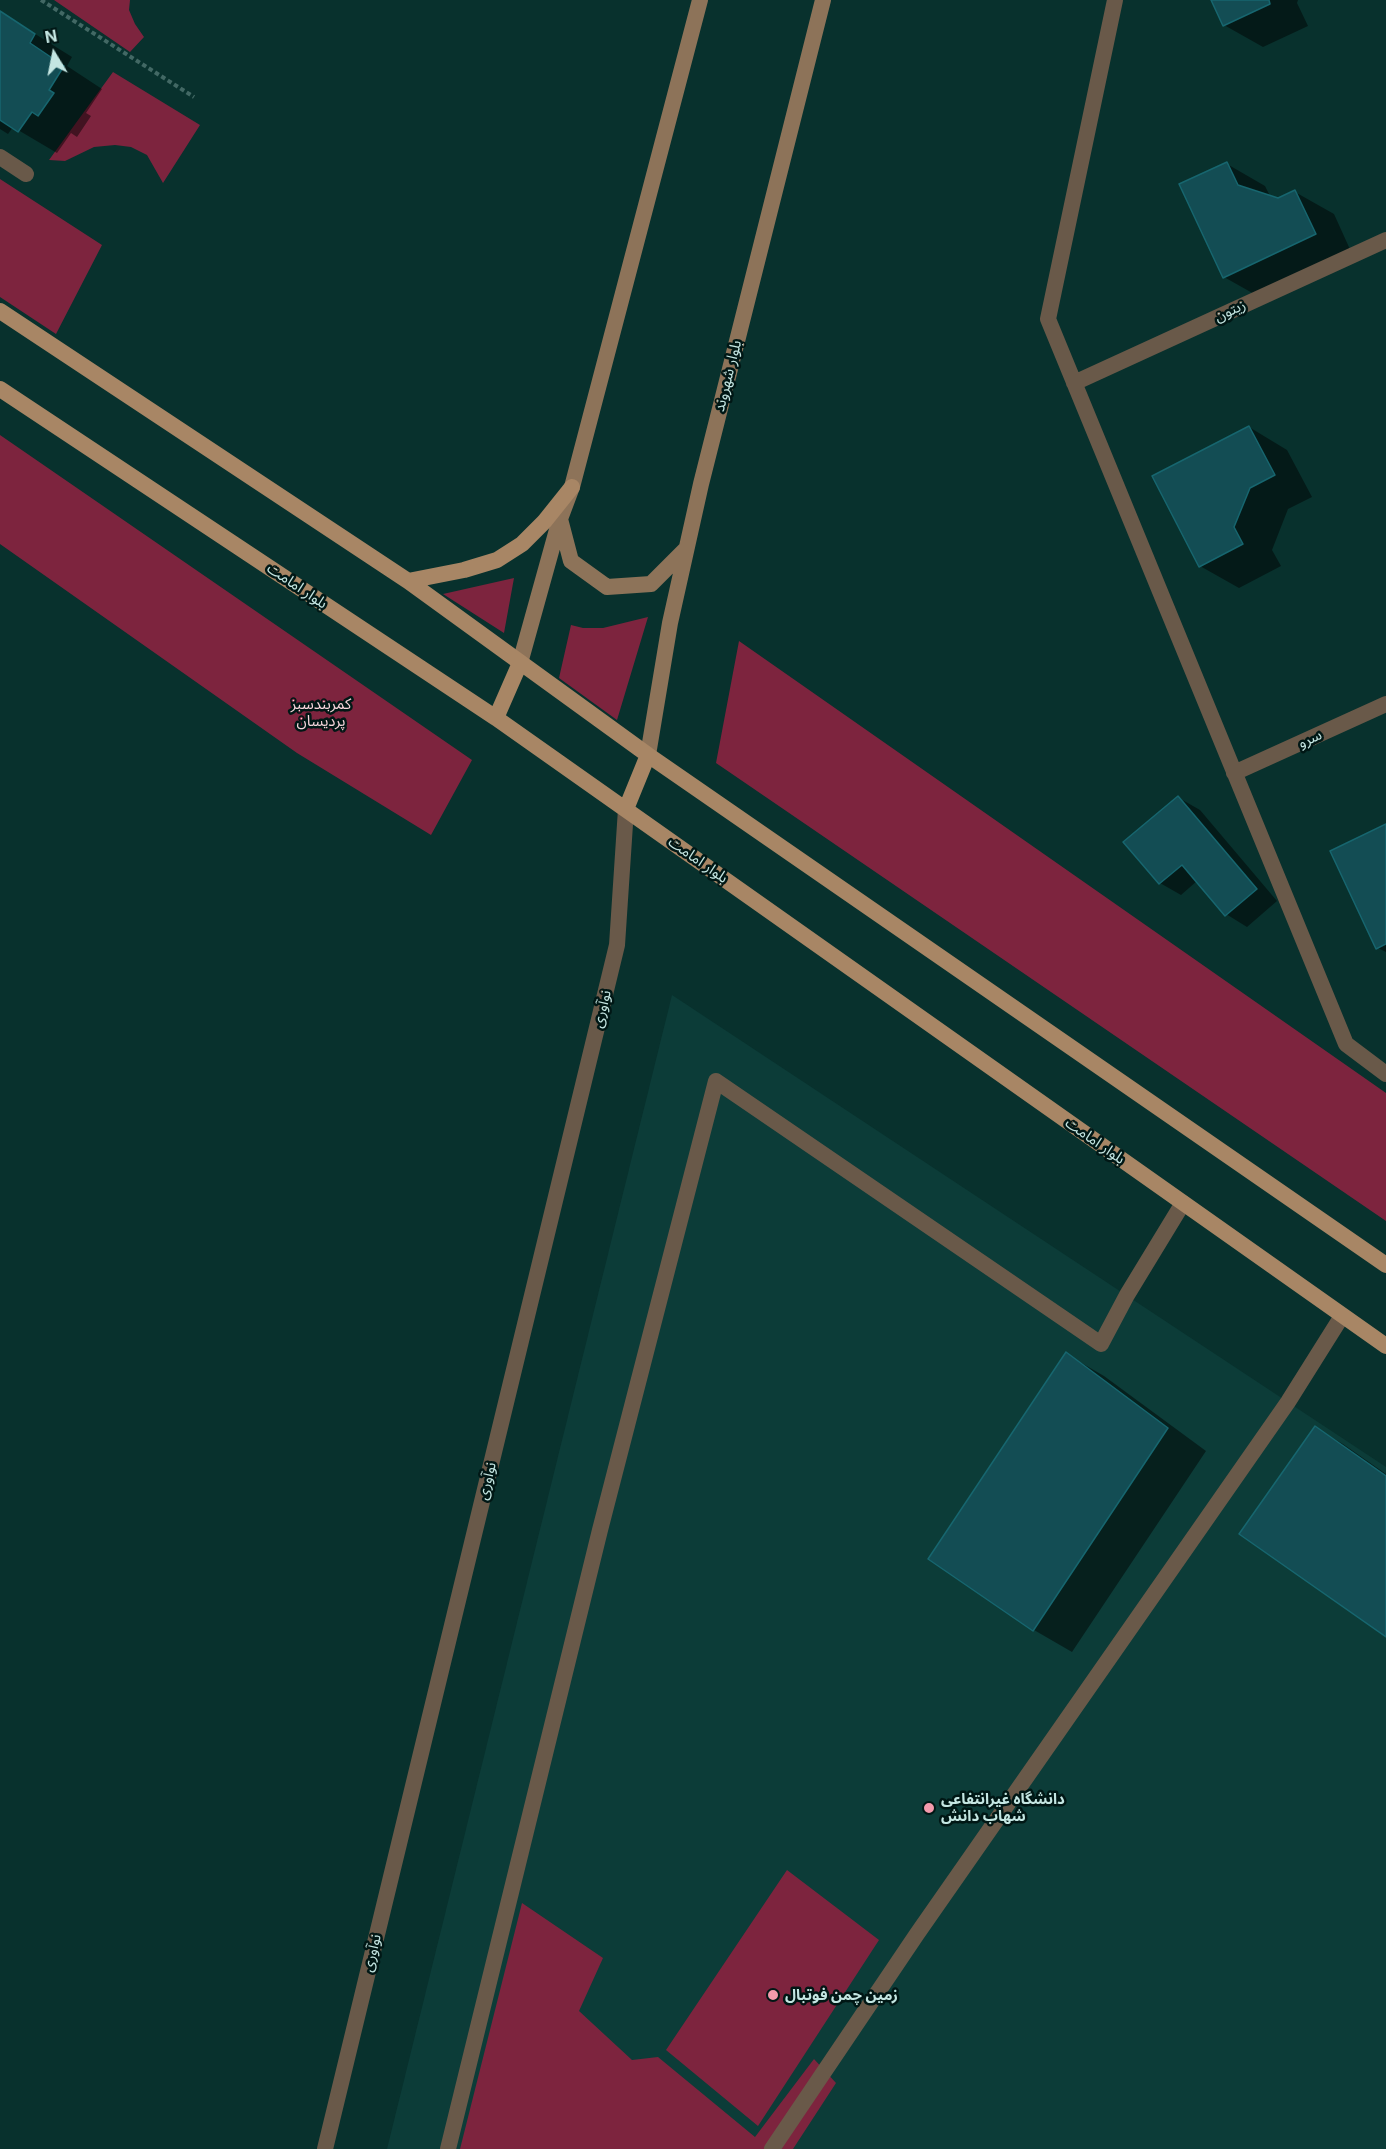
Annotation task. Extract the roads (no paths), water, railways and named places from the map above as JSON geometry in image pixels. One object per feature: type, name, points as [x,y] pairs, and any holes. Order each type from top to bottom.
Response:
[{"type":"main road","points":[[496,718],[520,663],[560,519],[572,487],[700,0]]},
{"type":"main road","name":"بلوار شهروند","points":[[648,754],[670,622],[686,549],[823,0]]},
{"type":"main road","points":[[0,311],[408,581],[648,754],[1386,1265]]},
{"type":"main road","name":"بلوار امامت","points":[[0,389],[496,718],[1386,1346]]},
{"type":"main road","points":[[408,581],[464,570],[497,560],[522,544],[544,522],[572,487]]},
{"type":"main road","points":[[560,519],[571,561],[607,586],[651,584],[686,549]]},
{"type":"main road","points":[[626,809],[648,754]]},
{"type":"street","points":[[1115,0],[1048,319],[1346,1044],[1386,1074]]},
{"type":"street","points":[[0,157],[26,174]]},
{"type":"street","name":"زیتون","points":[[1074,383],[1386,240]]},
{"type":"street","name":"سرو","points":[[1234,773],[1386,704]]},
{"type":"street","name":"نوآوری","points":[[325,2149],[617,945],[626,809]]},
{"type":"street","points":[[448,2149],[600,1530],[716,1080],[1101,1344],[1127,1295],[1183,1203]]},
{"type":"street","points":[[772,2149],[917,1934],[1288,1402],[1342,1316]]},
{"type":"place","name":"دانشگاه غیرانتفاعی شهاب دانش","points":[[929,1808]]},
{"type":"place","name":"زمین چمن فوتبال","points":[[773,1995]]},
{"type":"park label","name":"کمربندسبز پردیسان","points":[[321,712]]}]
